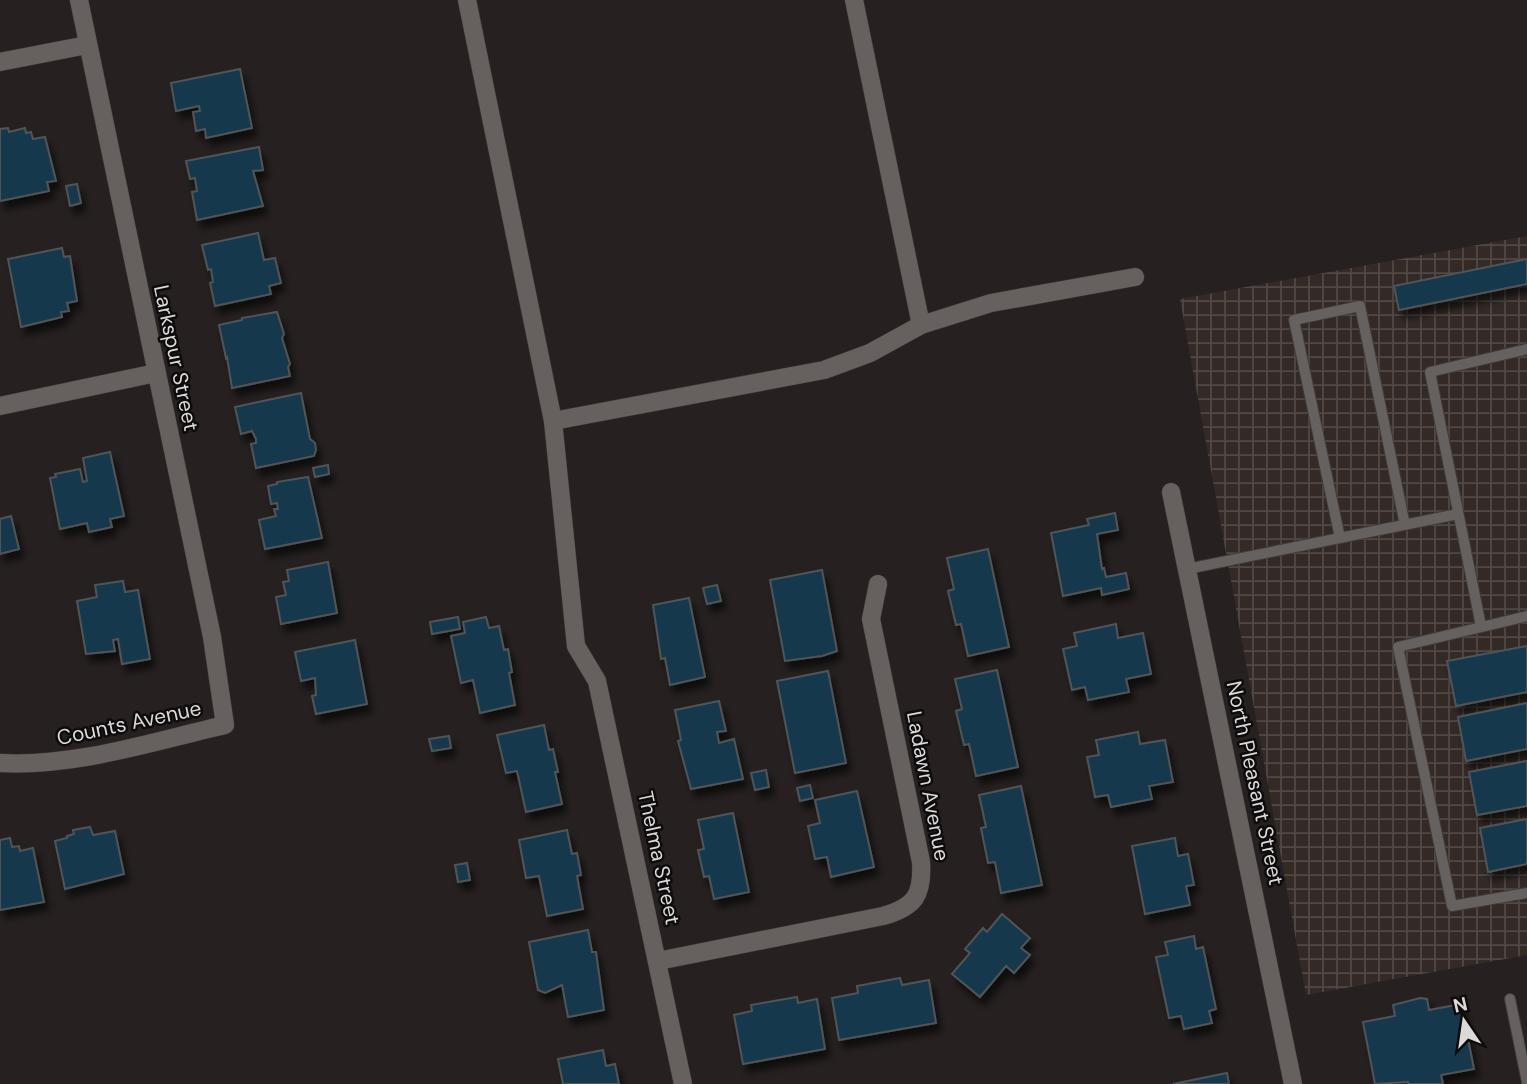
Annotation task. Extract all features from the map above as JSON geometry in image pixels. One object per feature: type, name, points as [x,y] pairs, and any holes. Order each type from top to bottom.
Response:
[{"type":"street","name":"Larkspur Street","points":[[79,0],[212,637],[225,725]]},
{"type":"street","points":[[467,0],[553,421],[824,370],[870,353],[921,325],[991,303],[1135,277]]},
{"type":"street","points":[[854,0],[921,325]]},
{"type":"street","points":[[0,62],[87,45]]},
{"type":"street","points":[[0,406],[156,373]]},
{"type":"street","name":"Thelma Street","points":[[553,421],[576,646],[597,681],[683,1084]]},
{"type":"street","name":"North Pleasant Street","points":[[1171,492],[1293,1084]]},
{"type":"street","name":"Ladawn Avenue","points":[[658,961],[883,916],[899,911],[915,900],[922,883],[920,862],[871,619],[878,584]]},
{"type":"street","name":"Counts Avenue","points":[[0,763],[45,764],[81,759],[225,725]]},
{"type":"lane","points":[[1340,538],[1294,320],[1360,306],[1405,525]]},
{"type":"lane","points":[[1480,626],[1430,372],[1527,349]]},
{"type":"lane","points":[[1187,569],[1458,514]]},
{"type":"lane","points":[[1527,616],[1398,647],[1452,906],[1527,893]]},
{"type":"lane","points":[[1510,999],[1527,1082]]},
{"type":"shaded area","points":[[1527,236],[1527,955],[1306,995],[1180,299]]},
{"type":"building","points":[[240,69],[252,128],[206,138],[205,129],[196,131],[193,112],[200,111],[199,106],[176,111],[171,83]]},
{"type":"building","points":[[8,128],[9,132],[25,128],[26,133],[31,132],[33,139],[45,137],[56,181],[47,182],[49,191],[0,201],[0,129]]},
{"type":"building","points":[[259,147],[263,170],[253,171],[263,206],[197,220],[192,192],[197,191],[195,178],[190,179],[186,161]]},
{"type":"building","points":[[77,184],[81,203],[70,206],[66,186]]},
{"type":"building","points":[[258,233],[264,260],[275,258],[281,283],[269,286],[271,294],[215,306],[210,283],[213,282],[211,269],[208,270],[202,245]]},
{"type":"building","points":[[62,248],[64,257],[70,256],[77,301],[67,303],[69,311],[61,312],[62,317],[21,327],[8,259]]},
{"type":"building","points":[[1527,259],[1527,284],[1399,310],[1394,286]]},
{"type":"building","points":[[277,312],[284,334],[282,338],[290,364],[290,376],[232,388],[219,325]]},
{"type":"building","points":[[301,393],[310,439],[315,443],[314,456],[256,468],[251,444],[256,443],[256,439],[252,431],[241,434],[235,407]]},
{"type":"building","points":[[110,452],[124,516],[110,519],[112,527],[89,532],[87,523],[60,529],[50,478],[56,477],[55,474],[80,469],[83,482],[87,481],[83,458]]},
{"type":"building","points":[[328,465],[329,474],[315,477],[313,468]]},
{"type":"building","points":[[308,477],[322,538],[265,549],[259,520],[276,516],[274,509],[278,509],[277,503],[271,504],[268,486]]},
{"type":"building","points":[[1115,513],[1118,530],[1097,534],[1102,569],[1104,568],[1106,577],[1126,573],[1129,589],[1102,595],[1101,588],[1063,596],[1051,533],[1089,525],[1087,519]]},
{"type":"building","points":[[11,516],[19,549],[0,554],[0,519]]},
{"type":"building","points":[[988,549],[1009,647],[968,656],[961,624],[956,625],[948,591],[954,589],[947,558]]},
{"type":"building","points":[[328,562],[337,613],[281,624],[276,597],[286,595],[283,582],[289,581],[287,570]]},
{"type":"building","points":[[822,570],[837,651],[785,661],[770,580]]},
{"type":"building","points":[[123,581],[125,592],[138,590],[150,659],[122,664],[118,639],[113,640],[115,651],[86,654],[77,601],[97,597],[95,585]]},
{"type":"building","points":[[717,585],[721,601],[707,604],[703,588]]},
{"type":"building","points":[[689,598],[705,677],[670,685],[665,658],[661,659],[653,605]]},
{"type":"building","points":[[458,617],[460,629],[432,634],[430,622]]},
{"type":"building","points":[[486,617],[489,628],[499,626],[504,650],[508,649],[515,705],[480,713],[473,680],[461,683],[451,636],[465,633],[463,622]]},
{"type":"building","points":[[1116,624],[1118,638],[1143,633],[1151,674],[1126,679],[1129,692],[1088,700],[1085,687],[1072,690],[1063,649],[1077,646],[1074,633]]},
{"type":"building","points":[[355,640],[367,704],[316,714],[312,696],[316,695],[315,678],[301,681],[295,652]]},
{"type":"building","points":[[1527,646],[1527,692],[1456,706],[1447,661]]},
{"type":"building","points":[[997,670],[1018,767],[976,776],[969,744],[964,745],[956,711],[962,709],[955,679]]},
{"type":"building","points":[[828,671],[846,763],[795,773],[777,681]]},
{"type":"building","points":[[719,701],[726,731],[717,732],[719,743],[734,739],[743,779],[691,789],[678,741],[681,740],[675,710]]},
{"type":"building","points":[[1527,703],[1527,749],[1466,761],[1458,717]]},
{"type":"building","points":[[544,725],[549,750],[553,749],[562,804],[526,812],[517,771],[506,773],[497,735]]},
{"type":"building","points":[[1138,732],[1140,744],[1165,740],[1173,782],[1149,786],[1152,799],[1111,807],[1108,795],[1095,797],[1087,757],[1099,755],[1096,740]]},
{"type":"building","points":[[449,736],[451,748],[432,751],[429,739]]},
{"type":"building","points":[[1527,761],[1527,806],[1477,815],[1469,772]]},
{"type":"building","points":[[766,770],[769,787],[755,790],[751,773]]},
{"type":"building","points":[[810,785],[813,798],[800,801],[797,788]]},
{"type":"building","points":[[1021,786],[1042,885],[1001,893],[995,862],[988,863],[981,828],[986,827],[979,795]]},
{"type":"building","points":[[857,791],[874,867],[831,877],[827,857],[815,859],[808,826],[820,823],[815,800]]},
{"type":"building","points":[[733,813],[749,892],[714,899],[709,876],[704,877],[698,850],[704,849],[698,820]]},
{"type":"building","points":[[1527,819],[1527,864],[1488,872],[1480,828]]},
{"type":"building","points":[[90,827],[93,835],[115,831],[124,874],[65,889],[55,841],[74,834],[73,830]]},
{"type":"building","points":[[567,830],[572,854],[577,853],[581,875],[577,876],[583,909],[547,916],[539,876],[526,878],[519,840]]},
{"type":"building","points":[[10,838],[12,847],[19,846],[20,851],[33,848],[44,902],[0,910],[0,840]]},
{"type":"building","points":[[1175,838],[1178,856],[1188,854],[1194,885],[1186,886],[1190,905],[1145,914],[1132,846]]},
{"type":"building","points":[[467,863],[470,880],[458,882],[455,865]]},
{"type":"building","points":[[1002,914],[1030,938],[1021,948],[1030,955],[1014,973],[1006,966],[980,997],[952,974],[970,953],[965,949],[983,928],[987,932]]},
{"type":"building","points":[[588,930],[592,952],[596,952],[604,1010],[568,1017],[562,985],[545,993],[538,990],[529,942]]},
{"type":"building","points":[[1194,936],[1196,949],[1203,947],[1216,1009],[1209,1011],[1212,1023],[1184,1029],[1181,1016],[1169,1018],[1156,957],[1168,955],[1165,942]]},
{"type":"building","points":[[900,978],[902,985],[929,980],[936,1023],[839,1040],[832,998],[858,993],[857,986]]},
{"type":"building","points":[[797,997],[798,1003],[817,999],[825,1049],[743,1064],[734,1015],[752,1011],[751,1005]]},
{"type":"building","points":[[1420,998],[1427,999],[1429,1010],[1461,1004],[1474,1069],[1441,1075],[1443,1084],[1375,1084],[1363,1022],[1395,1016],[1393,1005]]},
{"type":"building","points":[[603,1050],[606,1066],[615,1064],[619,1084],[563,1084],[558,1059]]},
{"type":"building","points":[[1227,1073],[1229,1084],[1173,1084]]}]
